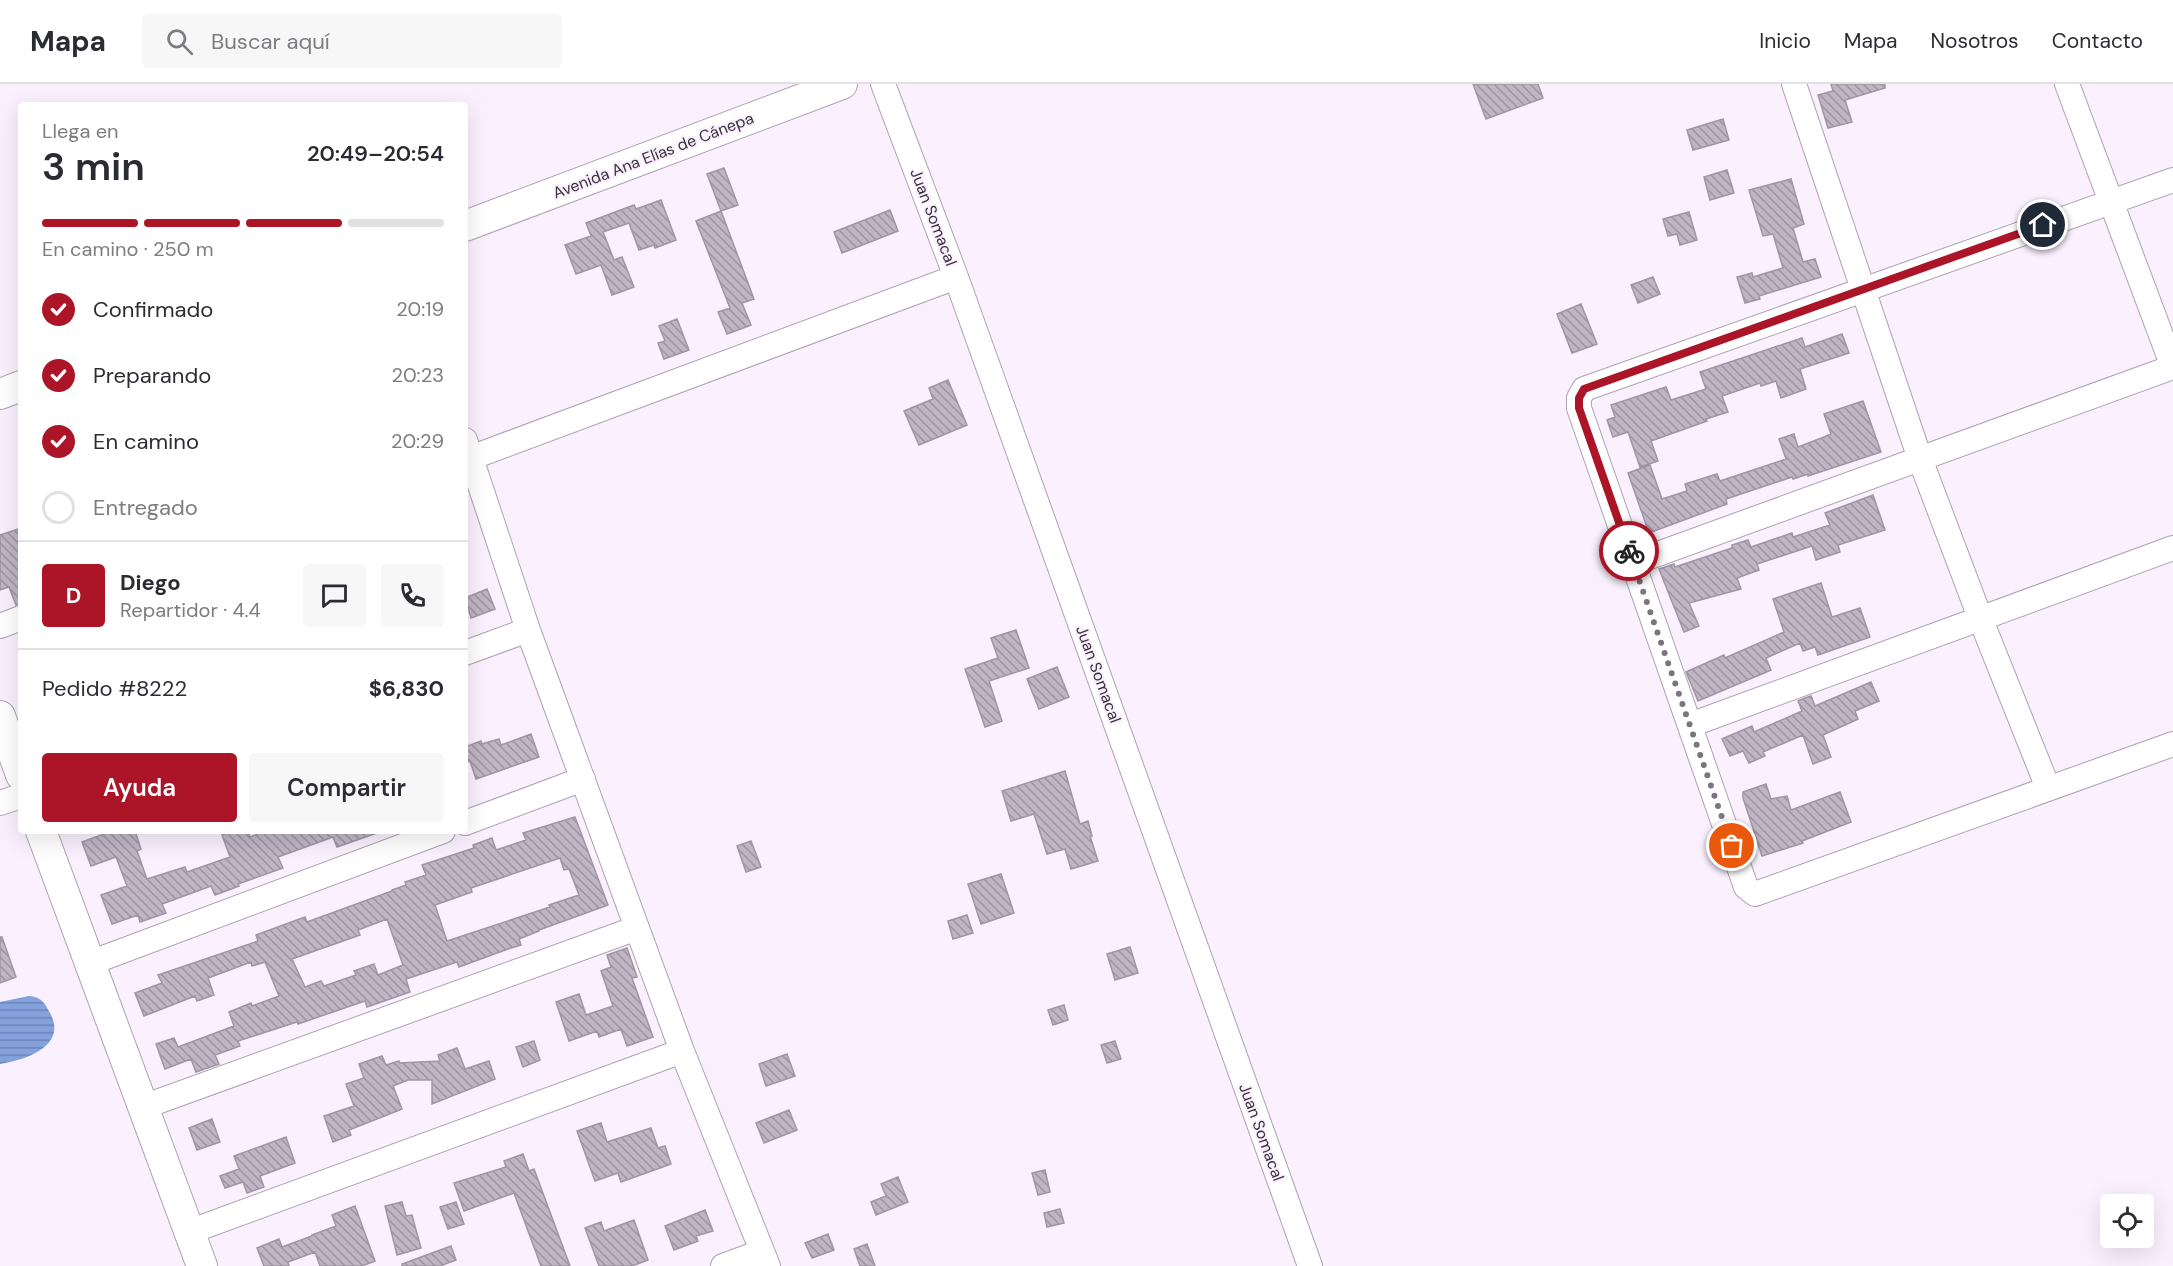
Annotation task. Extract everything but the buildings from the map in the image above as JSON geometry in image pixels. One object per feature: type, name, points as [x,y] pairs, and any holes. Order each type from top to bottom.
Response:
[{"type":"main road","name":"Avenida Ana Elías de Cánepa","points":[[468,225],[842,84]]},
{"type":"main road","points":[[0,394],[18,387]]},
{"type":"main road","points":[[0,716],[18,767]]},
{"type":"main road","points":[[42,834],[202,1266]]},
{"type":"street","name":"Juan Somacal","points":[[883,84],[956,277],[1310,1266]]},
{"type":"street","points":[[1794,84],[1920,459],[2048,788]]},
{"type":"street","points":[[1633,563],[2173,367],[2067,84]]},
{"type":"street","points":[[2173,180],[1584,389],[1579,398],[1579,408],[1746,887],[1755,894],[2173,744]]},
{"type":"street","points":[[468,453],[956,277]]},
{"type":"street","points":[[468,456],[528,630],[682,1051],[765,1259],[723,1266]]},
{"type":"street","points":[[1690,725],[2173,548]]},
{"type":"street","points":[[0,626],[18,619]]},
{"type":"street","points":[[468,652],[528,630]]},
{"type":"street","points":[[468,822],[582,779]]},
{"type":"street","points":[[0,803],[18,797]]},
{"type":"street","points":[[90,963],[435,834]]},
{"type":"street","points":[[143,1107],[637,928]]},
{"type":"street","points":[[189,1232],[682,1051]]},
{"type":"water","points":[[29,996],[39,999],[46,1006],[54,1025],[53,1034],[49,1043],[32,1055],[0,1064],[0,1002]]},
{"type":"way so far","points":[[1629,551],[1732,846]]},
{"type":"route","points":[[1629,551],[1579,408],[1579,398],[1584,389],[2043,225]]}]
